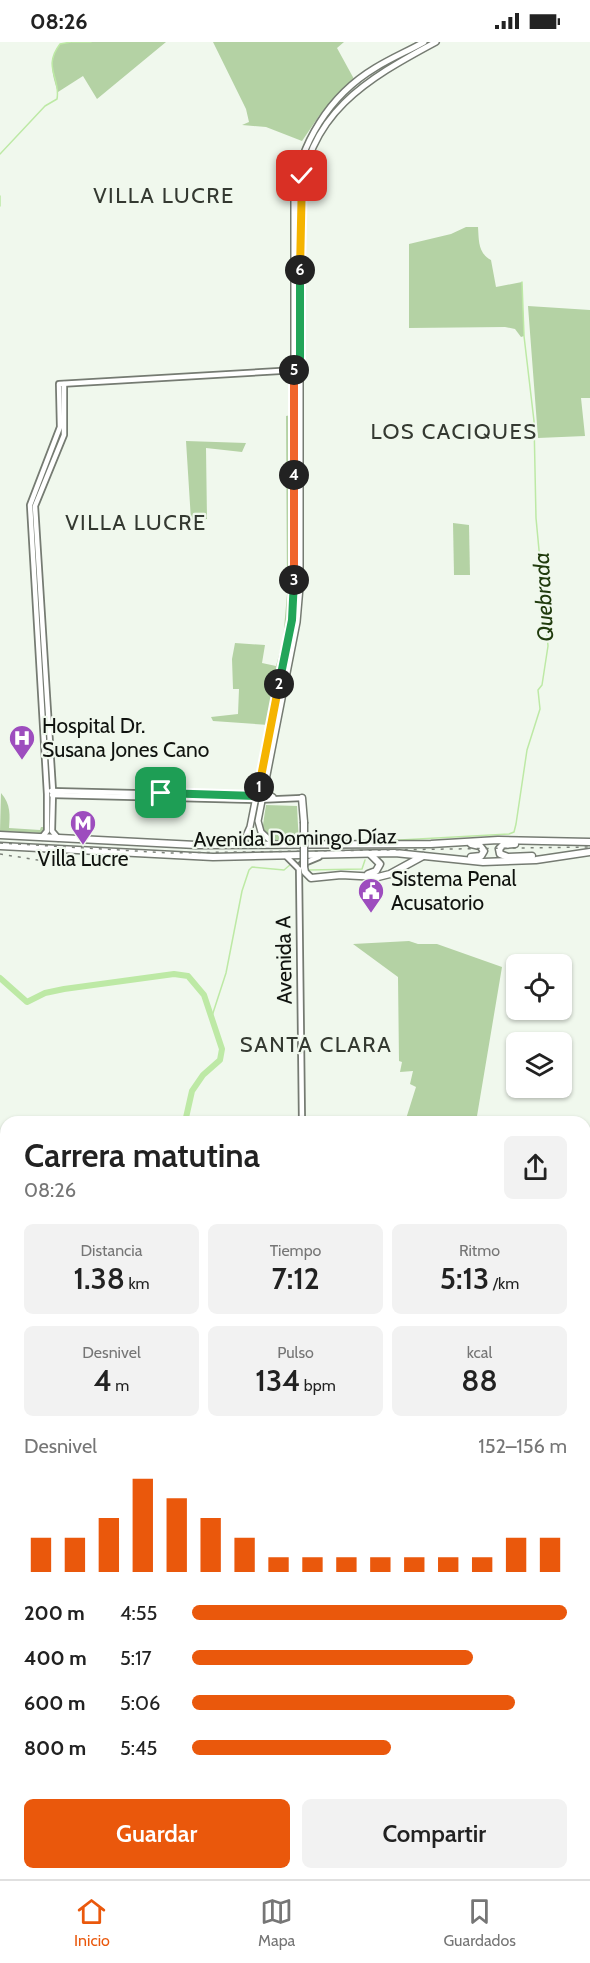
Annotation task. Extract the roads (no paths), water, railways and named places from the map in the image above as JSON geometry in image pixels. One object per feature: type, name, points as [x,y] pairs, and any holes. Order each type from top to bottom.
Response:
[{"type":"main road","points":[[235,844],[240,843],[248,833],[266,786],[300,604],[294,195],[300,157],[318,125],[360,78],[375,67],[424,42]]},
{"type":"main road","points":[[273,843],[261,832],[259,826],[260,798],[294,604],[300,201],[306,160],[327,123],[364,83],[436,42]]},
{"type":"main road","points":[[266,786],[267,793],[275,798]]},
{"type":"main road","points":[[302,798],[304,822],[302,868],[311,878],[373,873],[379,868],[378,860],[367,853]]},
{"type":"main road","name":"Avenida Domingo Díaz","points":[[0,835],[235,844],[431,844],[498,840],[590,842]]},
{"type":"main road","points":[[539,841],[503,845],[499,852],[508,857],[548,858]]},
{"type":"main road","points":[[359,875],[378,877],[390,874],[428,855],[477,857],[484,851],[475,844],[431,844]]},
{"type":"main road","name":"Avenida Domingo Díaz","points":[[0,846],[154,855],[285,856],[367,853],[428,855],[483,862],[548,858],[590,852]]},
{"type":"street","points":[[58,838],[52,831],[35,506],[63,427],[62,384],[297,370]]},
{"type":"street","points":[[50,792],[302,798]]},
{"type":"street","points":[[41,837],[47,831],[50,792]]},
{"type":"street","points":[[290,798],[303,811]]},
{"type":"street","points":[[285,856],[302,868],[303,864],[325,854]]},
{"type":"street","name":"Avenida A","points":[[302,868],[302,1116]]},
{"type":"waterway","points":[[0,154],[45,106],[57,99],[58,91],[52,60],[60,44],[71,42]]},
{"type":"waterway","points":[[72,42],[91,42]]},
{"type":"waterway","points":[[0,196],[0,206]]},
{"type":"waterway","name":"Quebrada","points":[[382,841],[514,832],[527,750],[540,709],[538,690],[542,685],[548,646],[536,518],[534,421],[524,336],[522,282]]},
{"type":"waterway","name":"Quebrada","points":[[308,870],[362,869],[365,860]]},
{"type":"waterway","name":"Quebrada","points":[[212,1016],[226,973],[242,891],[249,870],[252,867],[284,870],[291,864]]},
{"type":"waterway","points":[[0,978],[27,1002],[45,993],[64,989],[174,974],[188,976],[204,995],[222,1049],[220,1060],[203,1075],[192,1091],[186,1116]]},
{"type":"railway","points":[[0,843],[170,853],[590,847]]},
{"type":"railway","points":[[0,854],[44,861]]},
{"type":"place","name":"Hospital Dr. Susana Jones Cano","points":[[22,761]]},
{"type":"place","name":"Villa Lucre","points":[[83,846]]},
{"type":"place","name":"Sistema Penal Acusatorio","points":[[371,914]]},
{"type":"district","name":"VILLA LUCRE","points":[[164,195]]},
{"type":"district","name":"LOS CACIQUES","points":[[454,431]]},
{"type":"district","name":"VILLA LUCRE","points":[[136,522]]},
{"type":"district","name":"SANTA CLARA","points":[[316,1044]]}]
